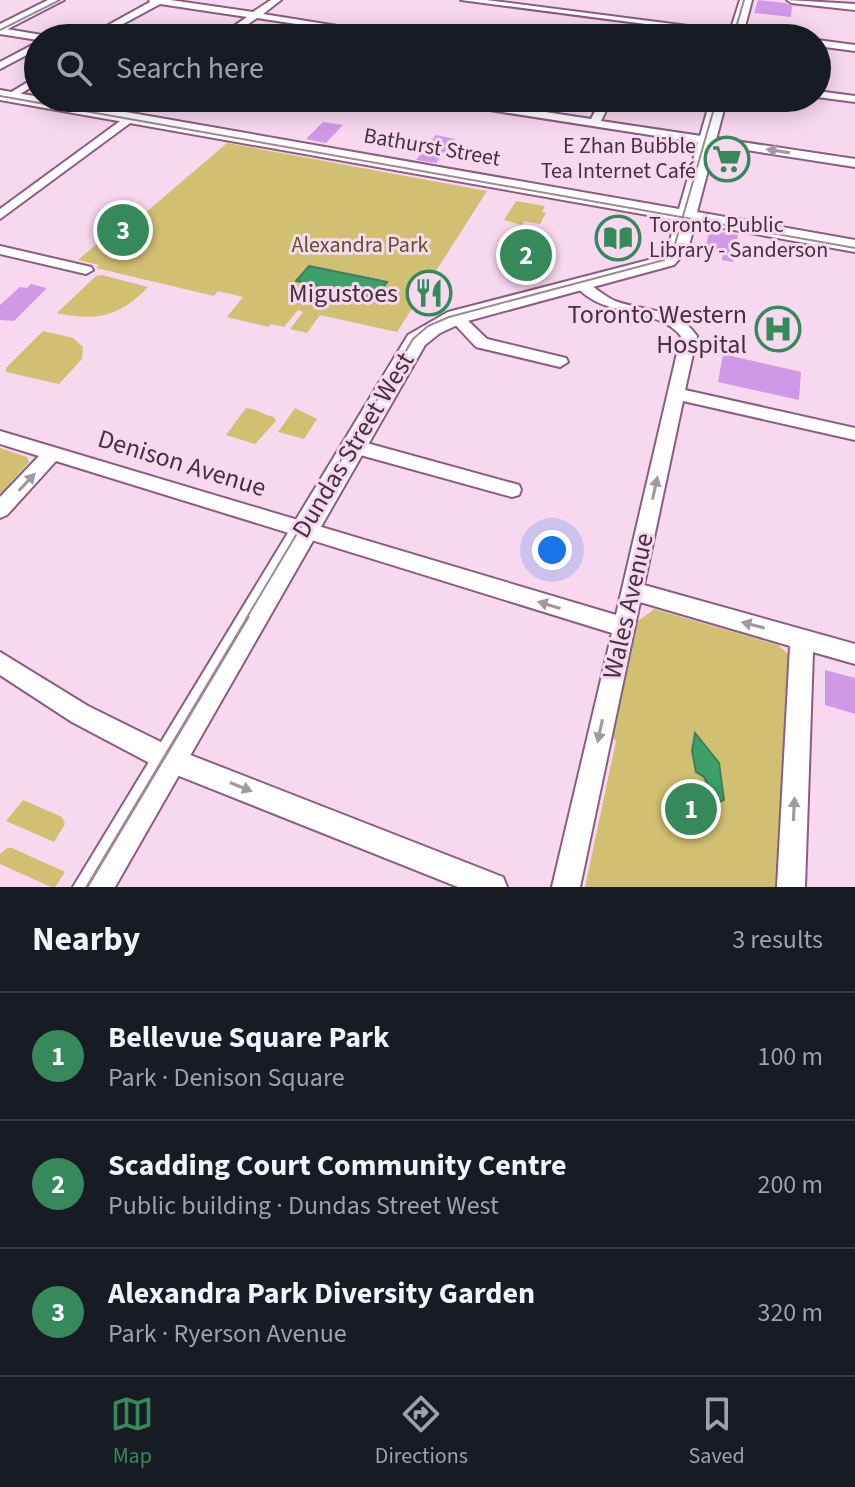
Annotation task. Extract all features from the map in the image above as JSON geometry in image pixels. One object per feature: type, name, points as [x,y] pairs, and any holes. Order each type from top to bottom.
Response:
[{"type":"main road","points":[[0,30],[58,0]]},
{"type":"main road","points":[[739,24],[746,0]]},
{"type":"main road","name":"Bathurst Street","points":[[2,96],[24,100]]},
{"type":"main road","name":"Bathurst Street","points":[[98,112],[855,246]]},
{"type":"main road","name":"Dundas Street West","points":[[93,887],[416,340],[432,328],[456,317],[667,261],[677,252],[715,112]]},
{"type":"street","points":[[114,24],[156,0],[306,24]]},
{"type":"street","points":[[242,24],[277,0]]},
{"type":"street","points":[[465,0],[646,24]]},
{"type":"street","points":[[791,0],[855,7]]},
{"type":"street","points":[[0,30],[24,35]]},
{"type":"street","points":[[831,45],[855,48]]},
{"type":"street","points":[[0,66],[24,53]]},
{"type":"street","points":[[2,96],[24,86]]},
{"type":"street","points":[[831,96],[855,99]]},
{"type":"street","points":[[523,112],[855,163]]},
{"type":"street","points":[[594,123],[600,112]]},
{"type":"street","points":[[0,215],[131,118]]},
{"type":"street","points":[[0,250],[86,270]]},
{"type":"street","name":"Wales Avenue","points":[[566,887],[689,336],[683,327],[667,318],[599,302],[582,285]]},
{"type":"street","points":[[456,317],[482,343],[560,362]]},
{"type":"street","points":[[676,394],[855,434]]},
{"type":"street","name":"Denison Avenue","points":[[0,437],[624,627]]},
{"type":"street","points":[[352,446],[512,490]]},
{"type":"street","points":[[0,510],[53,453]]},
{"type":"street","points":[[632,591],[855,654]]},
{"type":"street","points":[[791,887],[802,638]]},
{"type":"street","points":[[0,662],[80,714],[168,759],[493,887]]},
{"type":"green space","name":"Alexandra Park","points":[[227,143],[487,191],[397,332],[320,315],[307,333],[290,329],[303,312],[298,310],[284,327],[271,324],[268,327],[227,317],[243,297],[218,291],[214,296],[96,268],[99,265],[78,260],[128,217],[138,219]]},
{"type":"green space","points":[[516,201],[545,206],[542,212],[546,213],[540,224],[524,221],[522,225],[504,220]]},
{"type":"green space","points":[[96,276],[148,287],[128,305],[107,314],[83,317],[57,313]]},
{"type":"green space","points":[[43,331],[73,338],[83,347],[82,359],[59,384],[6,372],[6,368]]},
{"type":"green space","points":[[246,408],[274,417],[276,421],[255,444],[226,435]]},
{"type":"green space","points":[[295,408],[317,419],[304,439],[278,432]]},
{"type":"green space","points":[[0,448],[27,457],[29,462],[0,494]]},
{"type":"green space","points":[[654,609],[778,645],[789,655],[778,887],[585,887],[637,622]]},
{"type":"green space","points":[[23,800],[62,817],[65,824],[54,842],[6,821]]},
{"type":"green space","points":[[7,848],[65,872],[55,887],[51,887],[0,864],[0,854]]},
{"type":"shaded area","points":[[309,266],[387,282],[375,299],[296,281]]},
{"type":"shaded area","points":[[695,733],[719,763],[724,800],[717,803],[704,777],[696,772],[692,751]]},
{"type":"building","points":[[758,0],[792,6],[791,17],[754,13]]},
{"type":"building","points":[[323,122],[343,125],[326,143],[306,139]]},
{"type":"building","points":[[436,135],[455,139],[436,163],[416,160]]},
{"type":"building","points":[[709,230],[738,235],[733,262],[722,260],[723,250],[706,247]]},
{"type":"building","points":[[31,284],[47,288],[14,321],[0,320],[0,305],[20,287],[27,288]]},
{"type":"building","points":[[723,354],[801,372],[799,400],[718,382]]},
{"type":"building","points":[[825,670],[855,678],[855,714],[825,705]]},
{"type":"tram line","points":[[0,30],[60,0]]},
{"type":"tram line","points":[[737,24],[744,0]]},
{"type":"tram line","points":[[0,96],[24,100]]},
{"type":"tram line","points":[[90,112],[683,217]]},
{"type":"tram line","points":[[683,217],[713,112]]},
{"type":"tram line","points":[[246,619],[413,339],[428,326],[449,317],[664,260],[673,251],[683,217]]},
{"type":"tram line","points":[[683,217],[855,248]]},
{"type":"tram line","points":[[87,887],[248,617]]},
{"type":"place","name":"E Zhan Bubble Tea Internet Café","points":[[727,159]]},
{"type":"place","name":"Alexandra Park Diversity Garden","points":[[123,230]]},
{"type":"place","name":"Toronto Public Library - Sanderson","points":[[618,238]]},
{"type":"place","name":"Scadding Court Community Centre","points":[[526,255]]},
{"type":"place","name":"Migustoes","points":[[429,293]]},
{"type":"place","name":"Toronto Western Hospital","points":[[778,329]]},
{"type":"place","name":"Bellevue Square Park","points":[[691,809]]}]
